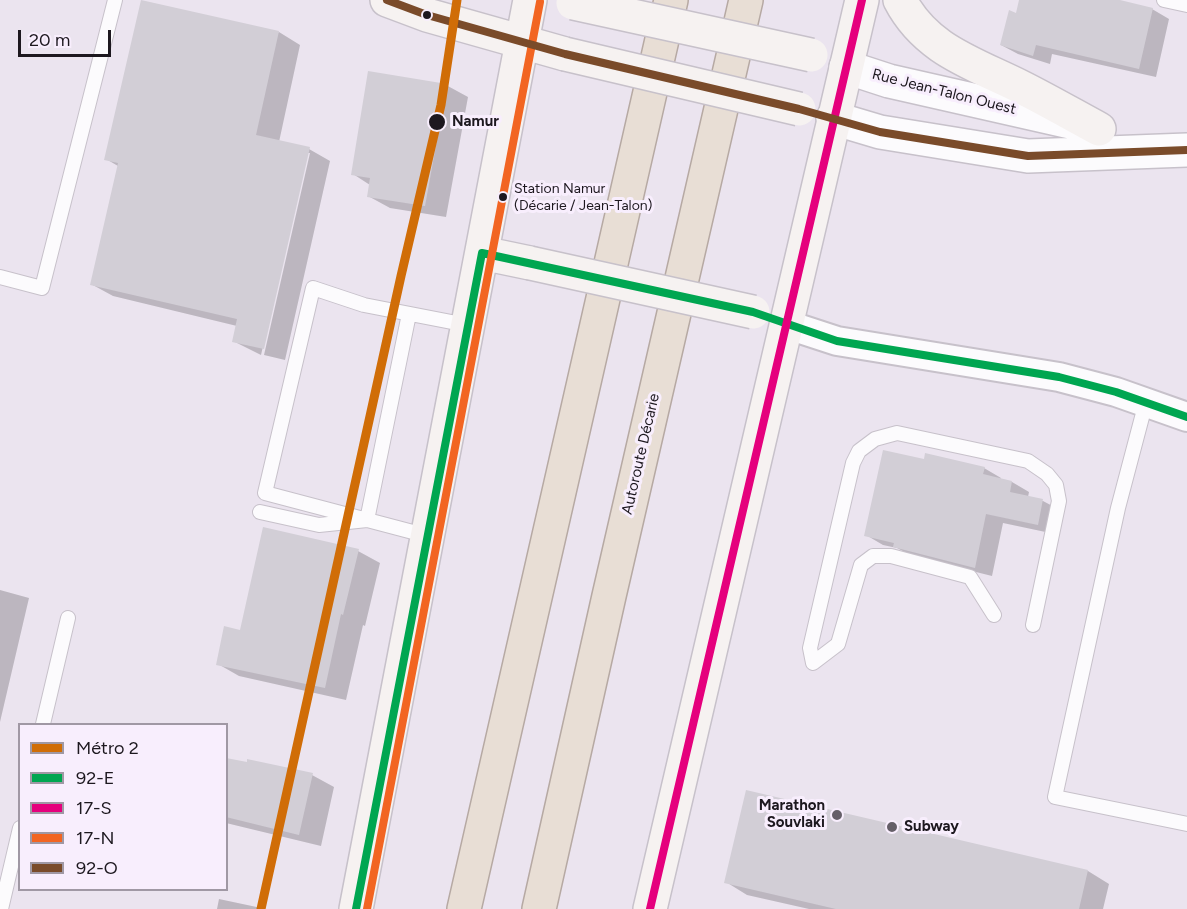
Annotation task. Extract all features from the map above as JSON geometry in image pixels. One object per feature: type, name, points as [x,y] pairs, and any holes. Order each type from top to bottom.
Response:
[{"type":"highway","points":[[464,909],[671,0]]},
{"type":"highway","name":"Autoroute Décarie","points":[[539,909],[746,0]]},
{"type":"main road","name":"Rue Jean-Talon Ouest","points":[[387,0],[427,15],[565,54],[833,118]]},
{"type":"main road","points":[[356,909],[530,0]]},
{"type":"main road","points":[[650,909],[862,0]]},
{"type":"main road","points":[[900,0],[917,27],[941,47],[1099,129]]},
{"type":"main road","name":"Rue Jean-Talon Ouest","points":[[567,1],[811,55],[846,67]]},
{"type":"main road","points":[[482,254],[753,312],[785,324]]},
{"type":"street","name":"Rue Jean-Talon Ouest","points":[[846,67],[889,81],[1187,150]]},
{"type":"street","name":"Rue Jean-Talon Ouest","points":[[833,118],[880,132],[1028,156],[1187,150]]},
{"type":"street","points":[[785,324],[837,341],[1086,383],[1187,417]]},
{"type":"lane","points":[[0,277],[42,288],[115,0]]},
{"type":"lane","points":[[1164,0],[1187,5]]},
{"type":"lane","points":[[428,536],[265,493],[314,288],[364,305],[467,326]]},
{"type":"lane","points":[[367,520],[409,314]]},
{"type":"lane","points":[[1146,402],[1118,508],[1055,797],[1187,824]]},
{"type":"lane","points":[[994,615],[970,577],[891,556],[873,556],[861,565],[838,644],[813,663],[810,648],[853,463],[859,451],[876,440],[897,433],[1028,462],[1047,474],[1056,485],[1059,501],[1034,625]]},
{"type":"lane","points":[[260,512],[319,525],[367,520]]},
{"type":"lane","points":[[44,723],[68,618]]},
{"type":"lane","points":[[1,909],[18,837]]},
{"type":"building","points":[[141,0],[279,31],[256,135],[310,147],[264,349],[232,342],[237,319],[90,285],[118,163],[104,160]]},
{"type":"building","points":[[1019,0],[1120,0],[1153,8],[1139,69],[1036,45],[1033,56],[1000,45],[1009,10],[1016,13]]},
{"type":"building","points":[[368,71],[447,84],[425,206],[367,197],[370,178],[351,175]]},
{"type":"building","points":[[883,450],[924,459],[925,453],[985,467],[983,474],[1012,481],[1010,492],[1043,499],[1038,525],[986,514],[975,568],[893,547],[894,543],[864,536]]},
{"type":"building","points":[[263,527],[359,549],[343,615],[341,614],[325,688],[216,665],[224,626],[240,630]]},
{"type":"building","points":[[228,758],[247,762],[247,759],[313,773],[299,835],[228,817]]},
{"type":"building","points":[[746,790],[1088,870],[1079,909],[836,909],[724,883]]},
{"type":"metro line","name":"2","points":[[261,909],[441,105],[457,0]]},
{"type":"transit line","name":"92-O","points":[[387,0],[427,15],[565,54],[799,109],[880,132],[1028,156],[1187,150]]},
{"type":"transit line","name":"17-S","points":[[650,909],[862,0]]},
{"type":"transit line","name":"17-N","points":[[367,909],[540,2]]},
{"type":"transit line","name":"92-E","points":[[356,909],[482,253],[753,312],[837,341],[1059,377],[1116,392],[1187,417]]},
{"type":"place","name":"Namur","points":[[437,122]]},
{"type":"place","name":"Station Namur (Décarie / Jean-Talon)","points":[[503,197]]},
{"type":"place","name":"Marathon Souvlaki","points":[[837,815]]},
{"type":"place","name":"Subway","points":[[892,827]]}]
